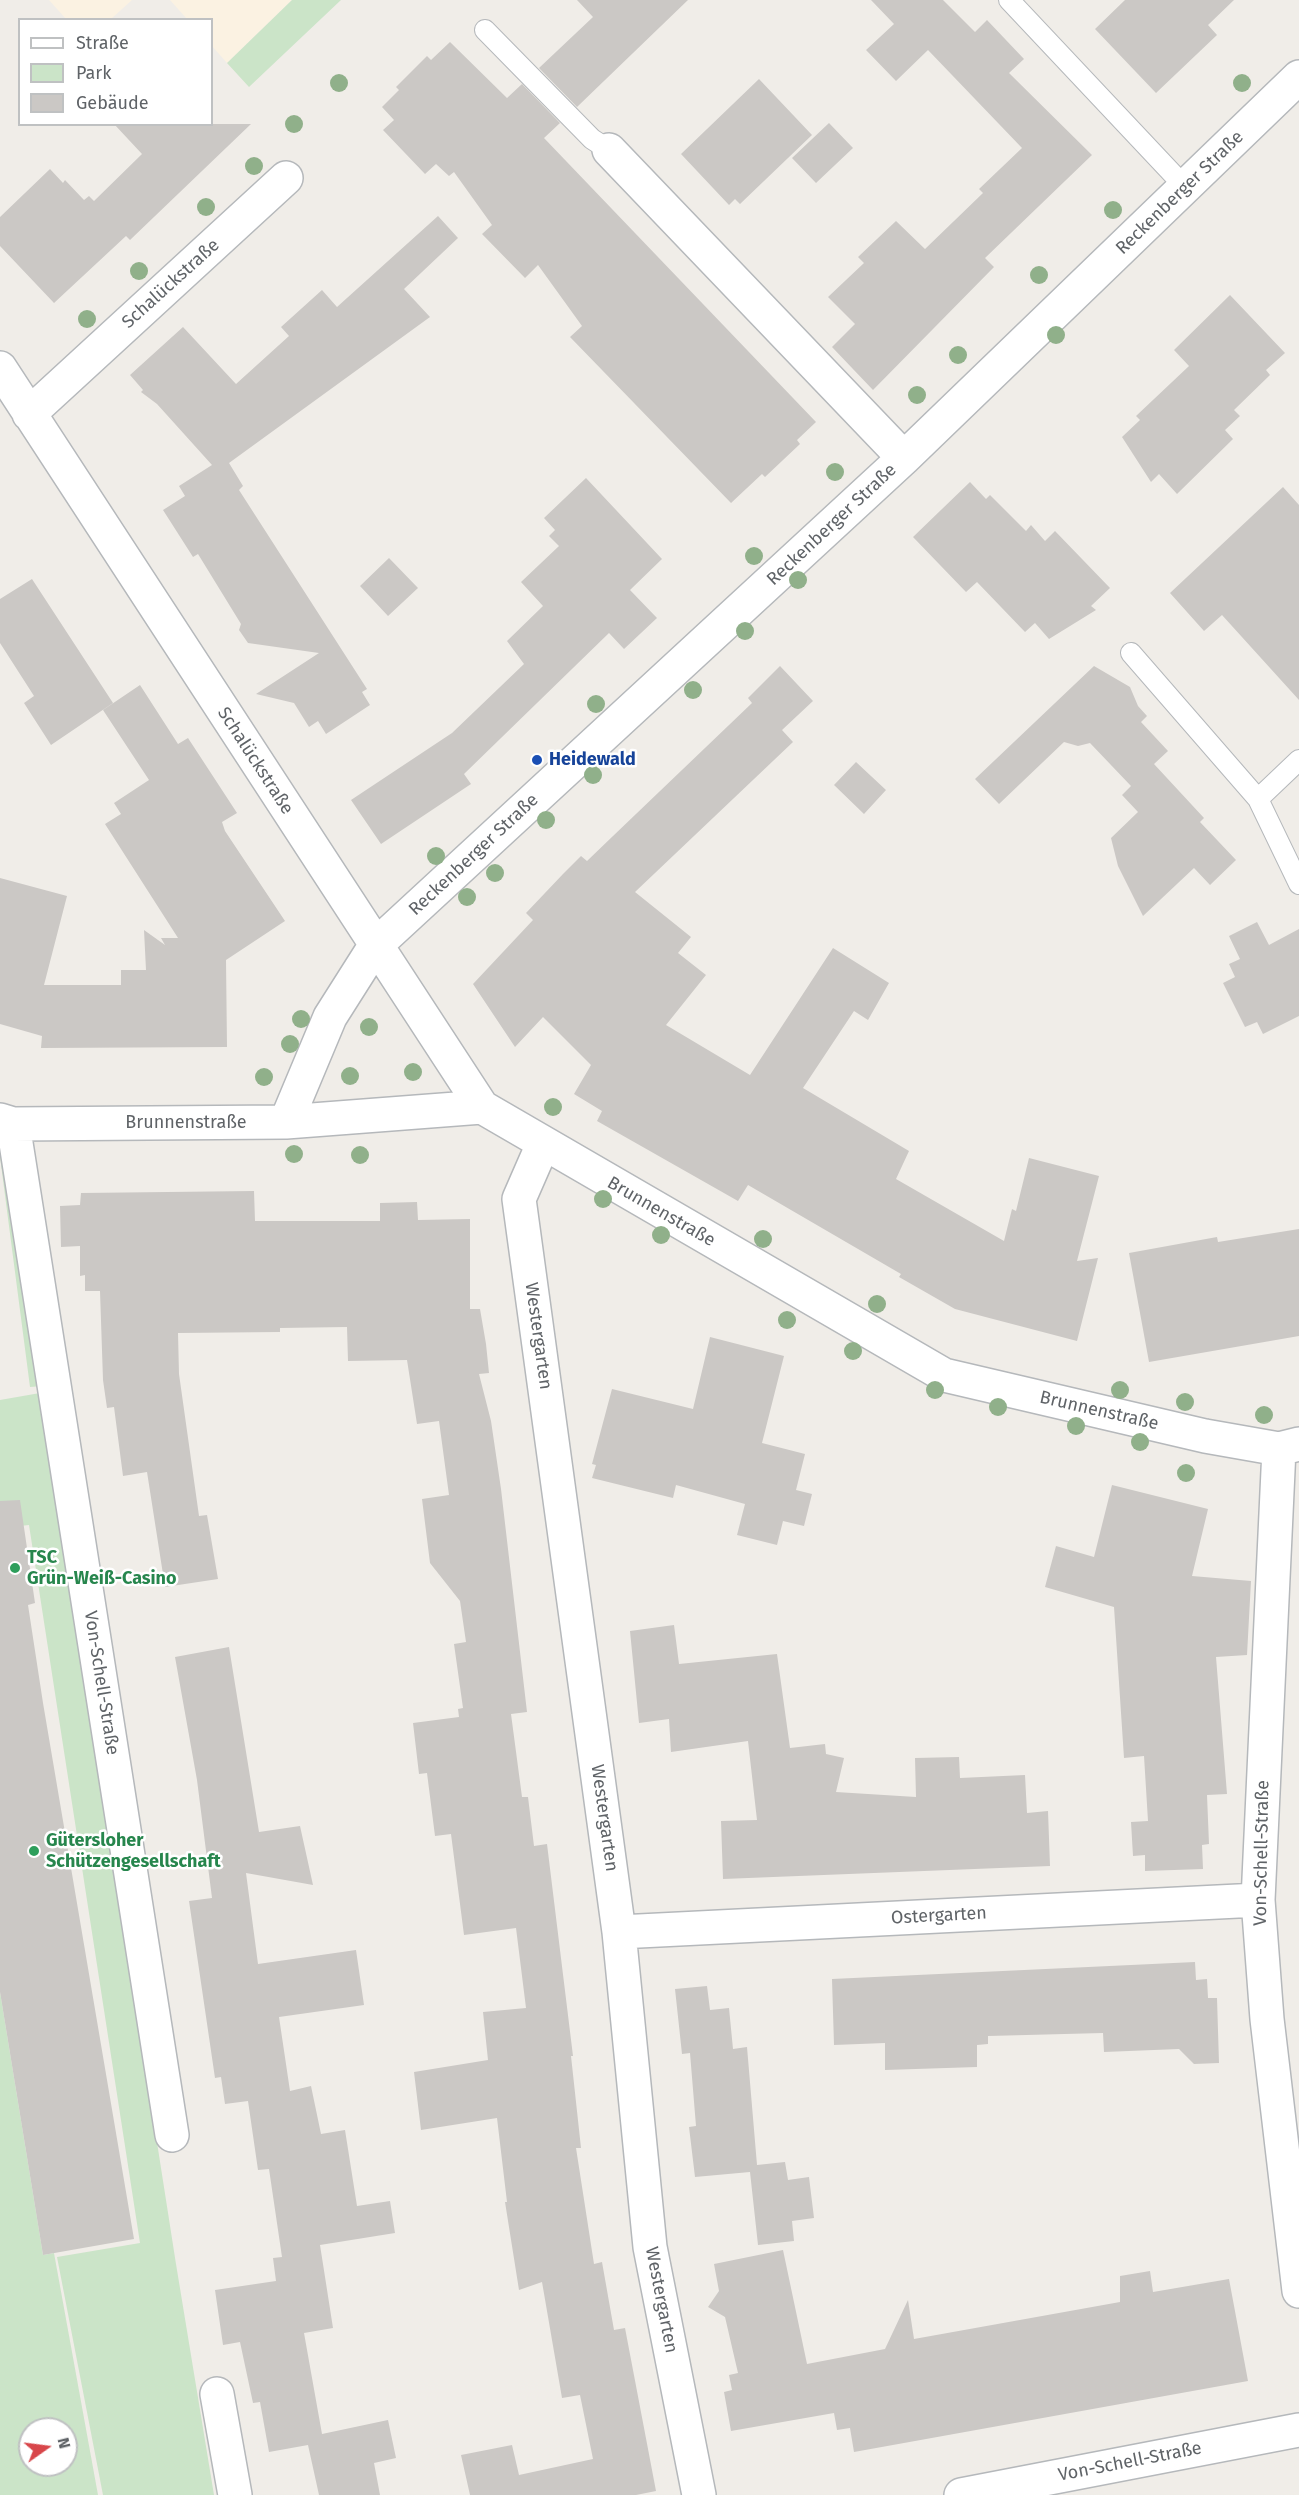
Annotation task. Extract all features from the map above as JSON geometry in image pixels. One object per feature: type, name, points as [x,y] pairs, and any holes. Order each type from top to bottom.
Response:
[{"type":"street","name":"Reckenberger Straße","points":[[286,1122],[330,1017],[375,946],[904,458],[1299,77]]},
{"type":"street","name":"Reckenberger Straße","points":[[609,150],[904,458]]},
{"type":"street","name":"Schalückstraße","points":[[28,414],[286,178]]},
{"type":"street","name":"Schalückstraße","points":[[0,368],[482,1107]]},
{"type":"street","name":"Brunnenstraße","points":[[7,1122],[286,1122],[482,1107],[944,1375],[1205,1436],[1289,1447]]},
{"type":"street","name":"Von-Schell-Straße","points":[[7,1122],[171,2134]]},
{"type":"street","name":"Westergarten","points":[[543,1144],[519,1199],[619,1932],[650,2247],[699,2495]]},
{"type":"street","name":"Von-Schell-Straße","points":[[1289,1447],[1258,1900],[1267,2019],[1299,2291]]},
{"type":"street","name":"Ostergarten","points":[[619,1932],[1258,1900]]},
{"type":"street","points":[[217,2394],[235,2495]]},
{"type":"street","name":"Von-Schell-Straße","points":[[961,2495],[1299,2430]]},
{"type":"lane","points":[[1009,0],[1186,188]]},
{"type":"lane","points":[[485,30],[592,139],[609,150]]},
{"type":"lane","points":[[1131,653],[1258,799],[1299,884]]},
{"type":"lane","points":[[1258,799],[1299,760]]},
{"type":"shaded area","points":[[49,0],[132,0],[112,18],[65,18]]},
{"type":"shaded area","points":[[170,0],[292,0],[227,63],[213,47],[213,18],[186,18]]},
{"type":"green space","points":[[292,0],[341,0],[249,87],[227,63]]},
{"type":"green space","points":[[0,1157],[9,1158],[43,1386],[30,1387]]},
{"type":"green space","points":[[40,1393],[214,2495],[103,2495],[57,2257],[140,2243],[29,1525],[0,1528],[0,1400]]},
{"type":"green space","points":[[0,1992],[43,2255],[54,2253],[98,2495],[0,2495]]},
{"type":"building","points":[[577,0],[688,0],[577,107],[539,68],[593,17]]},
{"type":"building","points":[[871,0],[943,0],[975,32],[987,20],[1024,59],[1009,73],[1092,155],[985,258],[994,267],[873,390],[832,347],[855,324],[828,297],[864,263],[858,257],[896,221],[925,249],[983,193],[979,189],[1022,148],[928,50],[896,81],[866,50],[894,24]]},
{"type":"building","points":[[1125,0],[1234,0],[1208,25],[1217,35],[1156,93],[1095,29]]},
{"type":"building","points":[[450,42],[507,98],[522,84],[560,123],[544,138],[816,422],[797,440],[800,444],[765,477],[762,474],[731,503],[570,337],[582,326],[538,265],[525,278],[482,234],[492,225],[454,172],[449,176],[436,164],[425,174],[383,130],[394,120],[382,107],[399,90],[396,87],[427,56],[431,60]]},
{"type":"building","points":[[759,79],[812,135],[740,204],[735,199],[729,205],[681,154]]},
{"type":"building","points":[[829,123],[853,148],[816,183],[792,158]]},
{"type":"building","points":[[251,124],[130,240],[126,236],[54,303],[0,246],[0,217],[50,169],[63,183],[65,180],[84,200],[89,196],[94,201],[142,154],[116,126]]},
{"type":"building","points":[[438,216],[458,238],[404,289],[430,317],[229,463],[243,486],[239,490],[367,689],[362,692],[370,705],[326,734],[318,721],[309,727],[294,703],[256,694],[319,653],[248,643],[239,630],[241,624],[198,554],[193,557],[163,510],[185,496],[179,486],[212,465],[157,404],[141,392],[143,390],[130,375],[183,327],[236,384],[289,336],[281,327],[322,290],[337,307]]},
{"type":"building","points":[[1230,295],[1285,353],[1266,370],[1270,375],[1234,410],[1240,416],[1225,430],[1233,439],[1177,494],[1159,474],[1151,482],[1122,437],[1140,420],[1136,416],[1189,366],[1174,350]]},
{"type":"building","points":[[586,478],[662,559],[630,590],[657,618],[624,649],[609,633],[464,774],[471,784],[381,844],[351,800],[452,733],[524,664],[507,641],[543,606],[521,582],[559,546],[549,536],[555,530],[544,518]]},
{"type":"building","points":[[970,482],[986,499],[990,495],[1026,531],[1031,525],[1045,541],[1055,531],[1110,588],[1091,606],[1096,610],[1049,639],[1035,623],[1025,632],[977,582],[966,592],[913,537]]},
{"type":"building","points":[[1283,487],[1299,505],[1299,700],[1222,615],[1204,631],[1170,593]]},
{"type":"building","points":[[389,558],[418,588],[388,616],[360,586]]},
{"type":"building","points":[[32,579],[113,703],[51,745],[24,703],[34,696],[0,643],[0,599]]},
{"type":"building","points":[[780,666],[813,701],[782,730],[793,742],[635,892],[691,937],[678,953],[706,975],[666,1025],[750,1075],[833,948],[889,983],[868,1020],[854,1011],[803,1088],[909,1151],[896,1179],[1004,1241],[1012,1209],[1016,1211],[1029,1158],[1099,1176],[1077,1261],[1098,1258],[1077,1341],[955,1309],[899,1277],[901,1274],[748,1185],[738,1201],[597,1121],[602,1111],[574,1094],[591,1065],[543,1017],[515,1047],[473,984],[533,920],[526,913],[563,874],[581,856],[587,861],[752,703],[748,698]]},
{"type":"building","points":[[1094,666],[1130,687],[1138,706],[1147,716],[1141,722],[1168,751],[1154,764],[1204,818],[1200,822],[1236,860],[1210,885],[1194,868],[1143,916],[1118,866],[1111,838],[1138,812],[1122,795],[1131,786],[1090,743],[1078,746],[1064,742],[999,804],[975,779]]},
{"type":"building","points":[[140,685],[178,744],[188,738],[237,813],[222,822],[225,831],[285,921],[226,960],[227,1047],[41,1048],[42,1036],[0,1024],[0,878],[67,896],[44,985],[121,985],[121,970],[146,970],[144,930],[165,945],[161,938],[178,938],[105,824],[121,814],[114,803],[149,780],[103,710]]},
{"type":"building","points":[[856,762],[886,790],[864,814],[834,785]]},
{"type":"building","points":[[1257,922],[1269,945],[1299,929],[1299,1016],[1263,1034],[1257,1022],[1245,1027],[1223,983],[1235,977],[1229,964],[1240,959],[1229,936]]},
{"type":"building","points":[[254,1191],[255,1221],[380,1221],[380,1203],[417,1202],[418,1220],[470,1219],[470,1309],[480,1309],[486,1344],[489,1373],[479,1374],[491,1421],[501,1489],[527,1712],[511,1714],[522,1797],[528,1797],[534,1846],[547,1844],[573,2056],[571,2056],[581,2148],[576,2148],[594,2264],[602,2262],[614,2330],[625,2328],[656,2491],[636,2495],[470,2495],[461,2455],[512,2445],[519,2475],[593,2459],[580,2395],[562,2398],[542,2282],[519,2290],[505,2202],[507,2202],[497,2118],[421,2130],[414,2072],[488,2060],[483,2012],[526,2008],[516,1928],[464,1935],[451,1834],[435,1836],[427,1773],[419,1774],[413,1723],[459,1717],[458,1709],[463,1708],[454,1644],[466,1642],[460,1601],[430,1563],[422,1499],[449,1495],[439,1421],[417,1424],[407,1360],[348,1361],[347,1327],[280,1328],[280,1332],[178,1333],[179,1374],[199,1516],[207,1515],[218,1579],[165,1587],[147,1472],[123,1476],[114,1407],[107,1408],[103,1380],[100,1291],[85,1291],[85,1275],[80,1276],[80,1246],[61,1247],[60,1206],[80,1205],[81,1193]]},
{"type":"building","points":[[1299,1229],[1299,1336],[1149,1362],[1129,1253],[1217,1237],[1218,1242]]},
{"type":"building","points":[[710,1337],[784,1356],[762,1443],[805,1454],[796,1490],[812,1494],[804,1526],[783,1521],[777,1545],[737,1535],[745,1504],[676,1485],[673,1498],[592,1478],[596,1465],[592,1464],[612,1389],[693,1409]]},
{"type":"building","points":[[1112,1485],[1208,1509],[1192,1576],[1251,1581],[1247,1655],[1216,1657],[1227,1794],[1207,1795],[1209,1844],[1202,1845],[1203,1869],[1145,1871],[1145,1855],[1133,1856],[1131,1822],[1148,1821],[1144,1756],[1124,1758],[1114,1607],[1045,1587],[1056,1546],[1094,1557]]},
{"type":"building","name":"Gütersloher Schützengesellschaft","points":[[20,1500],[35,1603],[28,1605],[43,1703],[134,2239],[43,2255],[0,1992],[0,1501]]},
{"type":"building","points":[[674,1625],[679,1664],[777,1654],[790,1748],[825,1744],[826,1754],[844,1758],[836,1792],[916,1797],[915,1758],[959,1757],[960,1778],[1025,1775],[1027,1813],[1048,1811],[1050,1866],[723,1879],[721,1821],[757,1820],[748,1741],[671,1752],[669,1719],[639,1723],[630,1631]]},
{"type":"building","points":[[229,1647],[259,1832],[300,1826],[313,1885],[246,1873],[258,1964],[356,1950],[364,2005],[279,2017],[290,2091],[311,2086],[321,2134],[345,2130],[357,2206],[390,2201],[395,2233],[320,2245],[333,2328],[304,2333],[322,2434],[388,2420],[396,2458],[374,2463],[380,2495],[319,2495],[308,2445],[269,2452],[260,2402],[253,2403],[240,2342],[223,2345],[215,2290],[276,2281],[273,2258],[282,2257],[269,2169],[258,2170],[248,2101],[225,2104],[221,2077],[215,2078],[189,1901],[212,1898],[197,1780],[175,1657]]},
{"type":"building","points":[[1195,1962],[1196,1980],[1207,1979],[1208,1998],[1217,1998],[1219,2063],[1194,2064],[1179,2049],[1104,2052],[1103,2033],[988,2036],[988,2044],[977,2045],[977,2067],[885,2070],[885,2043],[834,2045],[832,1979]]},
{"type":"building","points":[[707,1986],[710,2010],[729,2008],[733,2049],[747,2047],[757,2165],[785,2162],[788,2180],[809,2177],[814,2218],[792,2221],[794,2241],[758,2245],[750,2172],[695,2177],[689,2127],[696,2126],[690,2053],[682,2054],[675,1989]]},
{"type":"building","points":[[783,2250],[807,2364],[885,2349],[908,2300],[914,2339],[1120,2302],[1120,2276],[1150,2271],[1153,2292],[1229,2279],[1248,2381],[854,2452],[850,2428],[837,2430],[834,2413],[731,2431],[724,2392],[732,2390],[729,2375],[738,2373],[725,2317],[708,2307],[719,2291],[714,2264]]},
{"type":"place","name":"Heidewald","points":[[537,760]]},
{"type":"place","name":"TSC Grün-Weiß-Casino","points":[[15,1568]]},
{"type":"place","name":"Gütersloher Schützengesellschaft","points":[[34,1851]]}]
